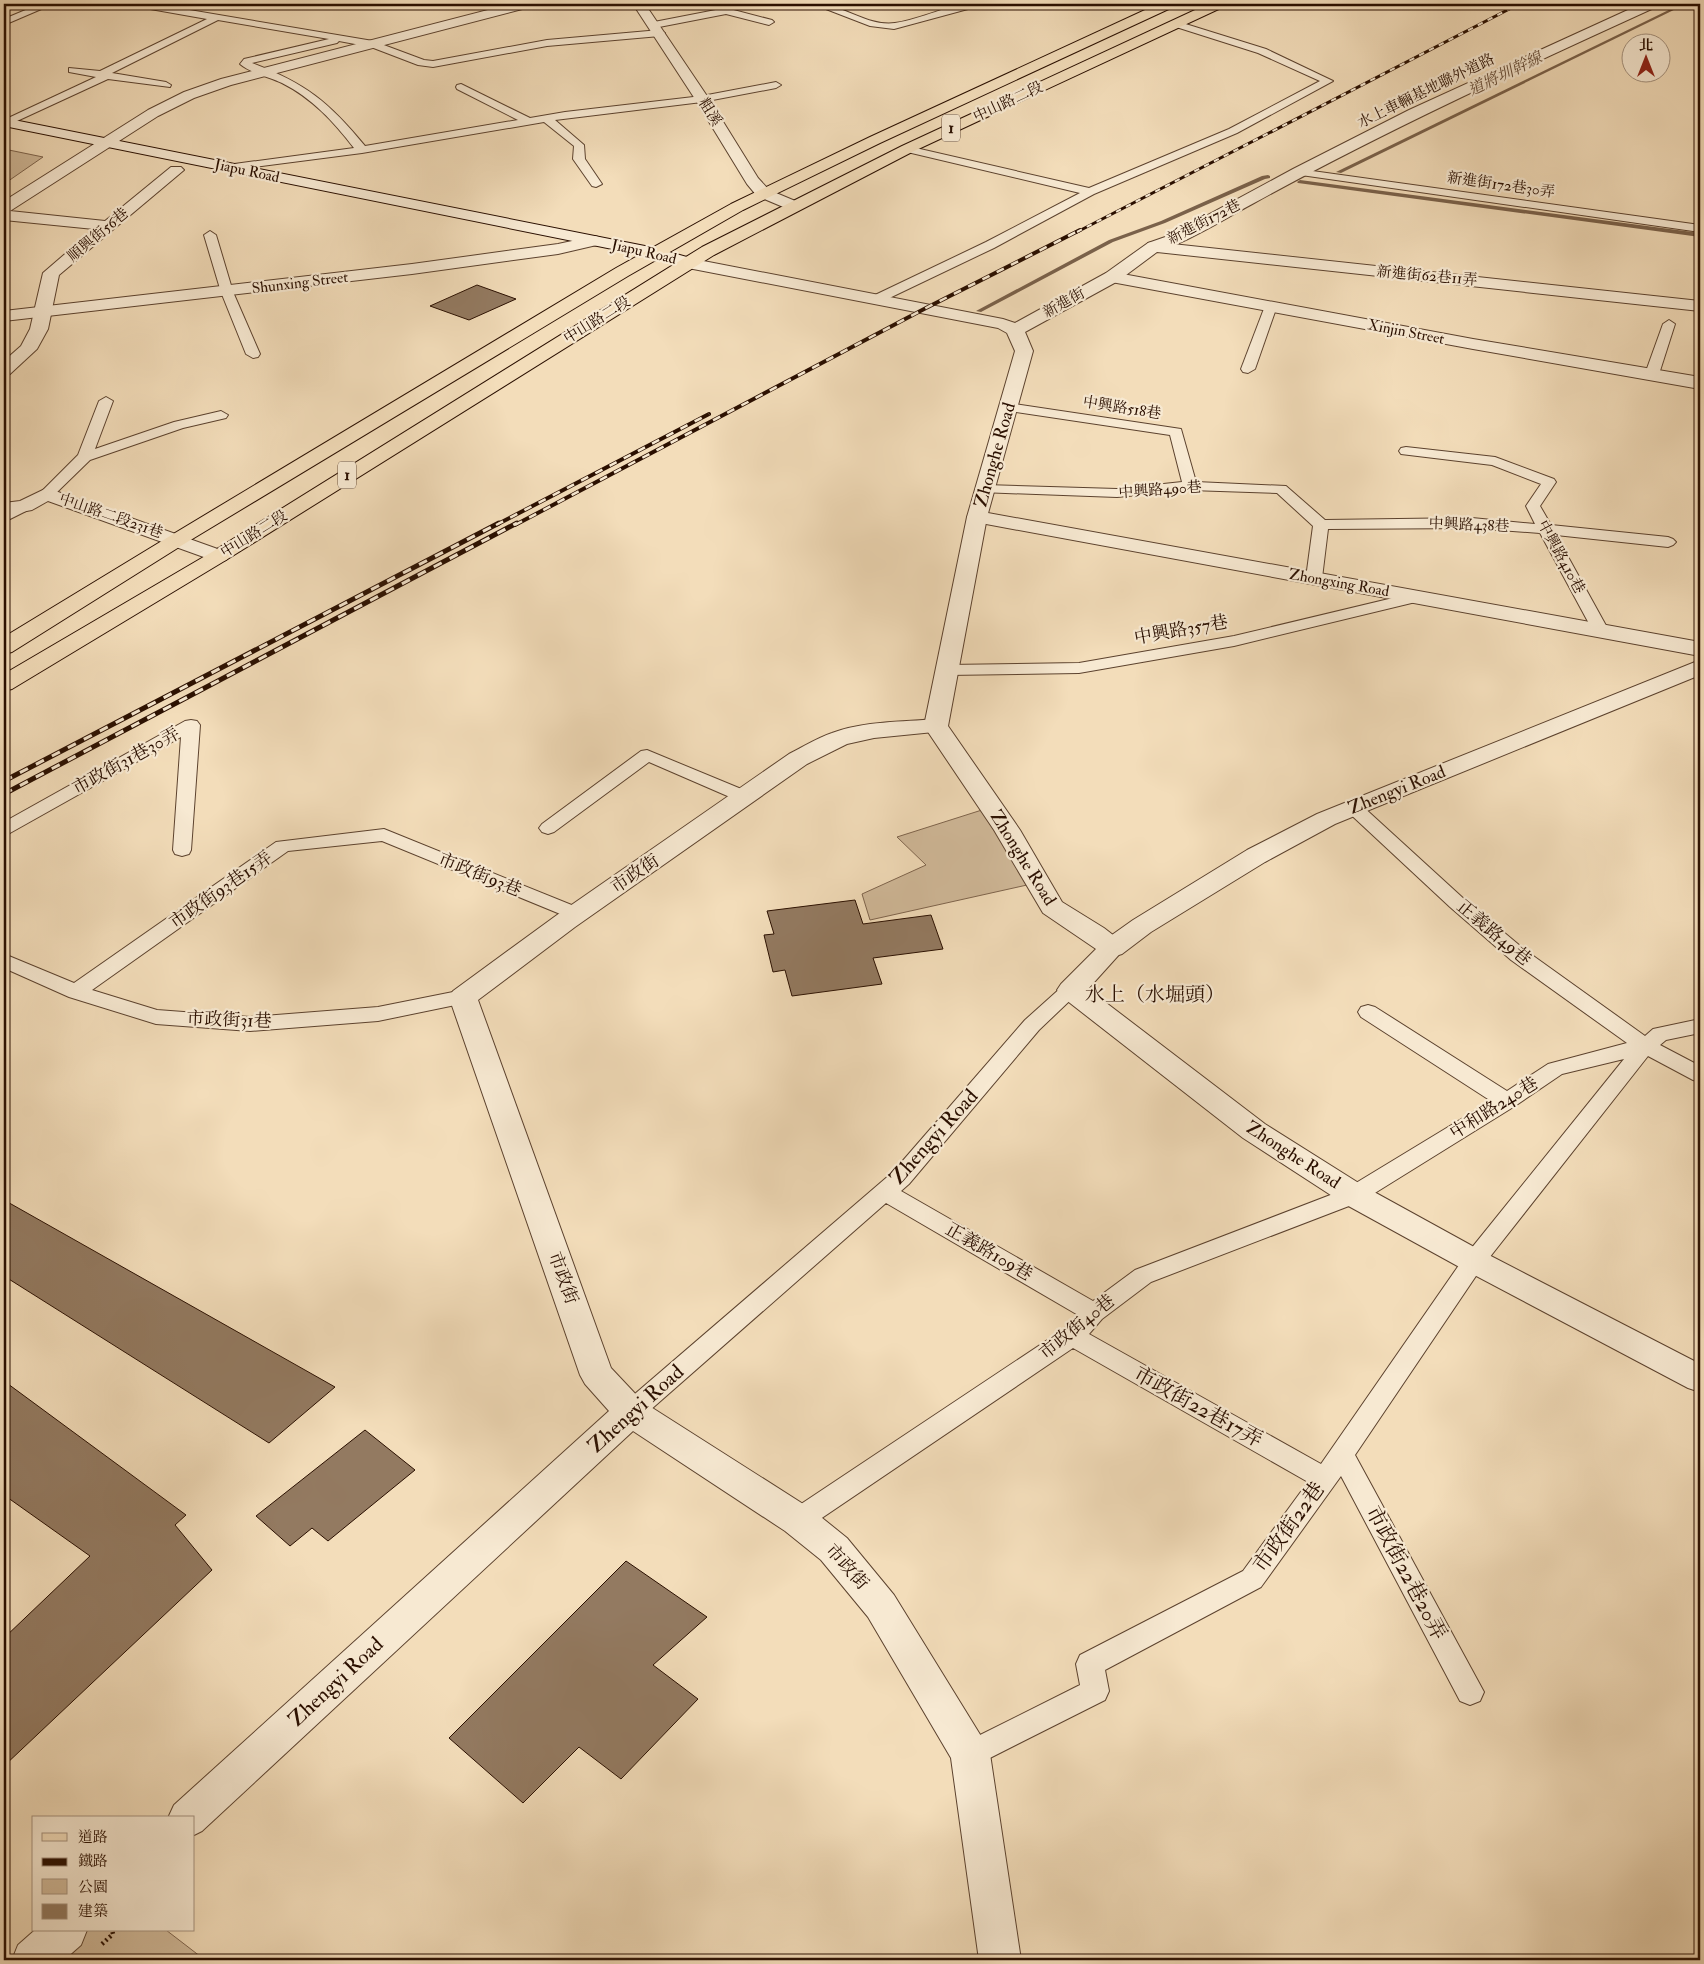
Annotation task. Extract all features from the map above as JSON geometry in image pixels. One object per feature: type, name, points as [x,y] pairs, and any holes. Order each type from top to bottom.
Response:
[{"type":"main road","name":"中山路二段","points":[[4,684],[219,556],[688,263],[794,206],[907,149],[1218,4]]},
{"type":"main road","name":"中山路二段","points":[[4,647],[647,258],[763,193],[1142,10],[1163,6]]},
{"type":"main road","points":[[1142,10],[1176,24]]},
{"type":"street","points":[[4,208],[153,114],[189,95],[226,82],[525,4]]},
{"type":"street","name":"粗溪","points":[[639,4],[702,98],[752,181],[763,193],[794,206]]},
{"type":"street","name":"水上車輛基地聯外道路","points":[[1298,172],[1414,112],[1651,4]]},
{"type":"street","name":"Jiapu Road","points":[[5,126],[109,142],[231,167],[595,242],[647,258]]},
{"type":"street","name":"Jiapu Road","points":[[5,126],[90,153],[558,249],[688,263]]},
{"type":"street","name":"順興街56巷","points":[[4,370],[28,349],[40,329],[52,273],[176,170]]},
{"type":"street","name":"新進街172巷","points":[[1112,276],[1154,247],[1177,238],[1298,172]]},
{"type":"street","points":[[4,215],[109,226]]},
{"type":"street","name":"Shunxing Street","points":[[4,316],[42,314],[227,292],[558,249],[595,242]]},
{"type":"street","name":"新進街62巷11弄","points":[[1154,247],[1323,266],[1465,279],[1700,306]]},
{"type":"street","points":[[688,263],[1003,324],[1015,330]]},
{"type":"street","name":"Xinjin Street","points":[[1112,276],[1473,344],[1700,382]]},
{"type":"street","name":"新進街","points":[[1015,330],[1112,276]]},
{"type":"street","name":"Zhonghe Road","points":[[1015,330],[1024,351],[977,517],[936,726],[1007,830],[1052,907],[1095,934],[1112,948]]},
{"type":"street","name":"中山路二段231巷","points":[[4,509],[26,506],[47,494],[219,556]]},
{"type":"street","name":"Zhongxing Road","points":[[977,517],[1700,649]]},
{"type":"street","name":"Zhengyi Road","points":[[1112,948],[1142,926],[1256,856],[1326,819],[1700,667]]},
{"type":"street","name":"市政街","points":[[936,726],[874,731],[840,738],[798,759],[576,914],[463,997],[597,1375],[631,1412],[798,1520],[834,1549],[881,1606],[970,1754],[1000,1960]]},
{"type":"street","points":[[1071,990],[1112,948]]},
{"type":"street","name":"Zhonghe Road","points":[[1071,990],[1254,1131],[1354,1195],[1700,1379]]},
{"type":"street","name":"Zhengyi Road","points":[[190,1816],[631,1412]]},
{"type":"street","points":[[33,1960],[64,1932]]},
{"type":"lane","points":[[4,22],[48,4]]},
{"type":"lane","points":[[139,4],[373,44],[422,63],[433,64],[547,43],[657,29],[726,11],[769,22]]},
{"type":"lane","points":[[818,4],[873,24],[894,26],[976,4]]},
{"type":"lane","points":[[5,126],[218,17]]},
{"type":"lane","points":[[877,299],[990,245],[1090,192],[1233,131],[1328,81],[1262,51],[1176,24]]},
{"type":"lane","points":[[348,39],[321,43],[248,60],[245,64],[266,72],[308,93],[335,117],[362,150]]},
{"type":"lane","points":[[73,70],[166,85]]},
{"type":"lane","points":[[231,167],[362,150],[546,118],[702,98],[776,85]]},
{"type":"lane","points":[[462,87],[528,122]]},
{"type":"lane","points":[[546,118],[579,145],[579,159],[596,184]]},
{"type":"lane","points":[[907,149],[1090,192]]},
{"type":"lane","name":"新進街172巷30弄","points":[[1298,172],[1700,229]]},
{"type":"lane","points":[[210,235],[227,292],[252,354]]},
{"type":"lane","points":[[1248,369],[1271,306]]},
{"type":"lane","points":[[1652,374],[1669,324]]},
{"type":"lane","points":[[47,494],[85,457],[106,401]]},
{"type":"lane","name":"中興路518巷","points":[[1008,407],[1176,432],[1190,486]]},
{"type":"lane","points":[[85,457],[179,425],[221,415]]},
{"type":"lane","name":"中興路410巷","points":[[1406,451],[1495,461],[1550,482],[1533,506],[1601,631]]},
{"type":"lane","name":"中興路490巷","points":[[985,489],[1117,494],[1190,486],[1281,489],[1322,525]]},
{"type":"lane","points":[[4,518],[26,506]]},
{"type":"lane","name":"中興路438巷","points":[[1322,525],[1472,523],[1668,542]]},
{"type":"lane","points":[[1314,578],[1322,525]]},
{"type":"lane","name":"中興路357巷","points":[[947,670],[1078,668],[1234,641],[1418,598]]},
{"type":"lane","name":"市政街31巷30弄","points":[[4,829],[191,725],[182,850]]},
{"type":"lane","points":[[548,828],[647,755],[745,797]]},
{"type":"lane","name":"正義路49巷","points":[[1354,808],[1457,903],[1518,956],[1645,1046],[1700,1076]]},
{"type":"lane","name":"市政街93巷","points":[[384,836],[576,914]]},
{"type":"lane","name":"市政街93巷15弄","points":[[76,992],[283,846],[384,836]]},
{"type":"lane","name":"市政街31巷","points":[[4,960],[76,992],[156,1017],[250,1024],[378,1014],[463,997]]},
{"type":"lane","name":"Zhengyi Road","points":[[631,1412],[901,1178],[1032,1025],[1071,990]]},
{"type":"lane","points":[[1368,1012],[1507,1101]]},
{"type":"lane","name":"中和路240巷","points":[[1474,1260],[1645,1046],[1660,1034],[1700,1026]]},
{"type":"lane","name":"中和路240巷","points":[[1354,1195],[1507,1101],[1555,1069],[1645,1046]]},
{"type":"lane","name":"正義路109巷","points":[[885,1192],[1094,1313]]},
{"type":"lane","name":"市政街40巷","points":[[798,1520],[1072,1336],[1094,1313],[1142,1276],[1354,1195]]},
{"type":"lane","name":"市政街22巷","points":[[970,1754],[1095,1691],[1090,1664],[1252,1579],[1325,1479],[1474,1260]]},
{"type":"lane","name":"市政街22巷17弄","points":[[1072,1336],[1325,1479]]},
{"type":"lane","name":"市政街22巷20弄","points":[[1342,1454],[1470,1692]]},
{"type":"green space","points":[[4,149],[43,157],[4,184]]},
{"type":"green space","points":[[985,809],[1027,885],[870,920],[862,894],[926,865],[897,837]]},
{"type":"green space","points":[[80,1932],[169,1932],[205,1960],[49,1960]]},
{"type":"building","points":[[477,285],[516,299],[469,320],[430,306]]},
{"type":"building","points":[[855,900],[863,924],[931,915],[943,949],[873,958],[882,984],[792,996],[785,970],[773,972],[764,935],[774,934],[767,911]]},
{"type":"building","points":[[4,1200],[335,1387],[269,1443],[4,1276]]},
{"type":"building","points":[[4,1381],[186,1515],[175,1525],[212,1570],[4,1766],[4,1638],[90,1556],[4,1495]]},
{"type":"building","points":[[365,1430],[415,1470],[328,1541],[312,1528],[290,1546],[256,1516]]},
{"type":"building","points":[[626,1561],[707,1617],[653,1665],[698,1699],[621,1779],[579,1747],[523,1803],[449,1738]]},
{"type":"waterway","name":"道將圳幹線","points":[[1339,172],[1684,4]]},
{"type":"waterway","points":[[979,311],[1111,241],[1163,222],[1264,177],[1268,177]]},
{"type":"waterway","points":[[1300,182],[1700,235]]},
{"type":"railway","points":[[1077,232],[1519,4]]},
{"type":"railway","points":[[515,525],[926,308],[1080,230]]},
{"type":"railway","points":[[496,525],[709,414]]},
{"type":"railway","points":[[4,781],[499,523]]},
{"type":"railway","points":[[4,794],[517,523]]},
{"type":"district","name":"水上（水堀頭）","points":[[1155,994]]}]
